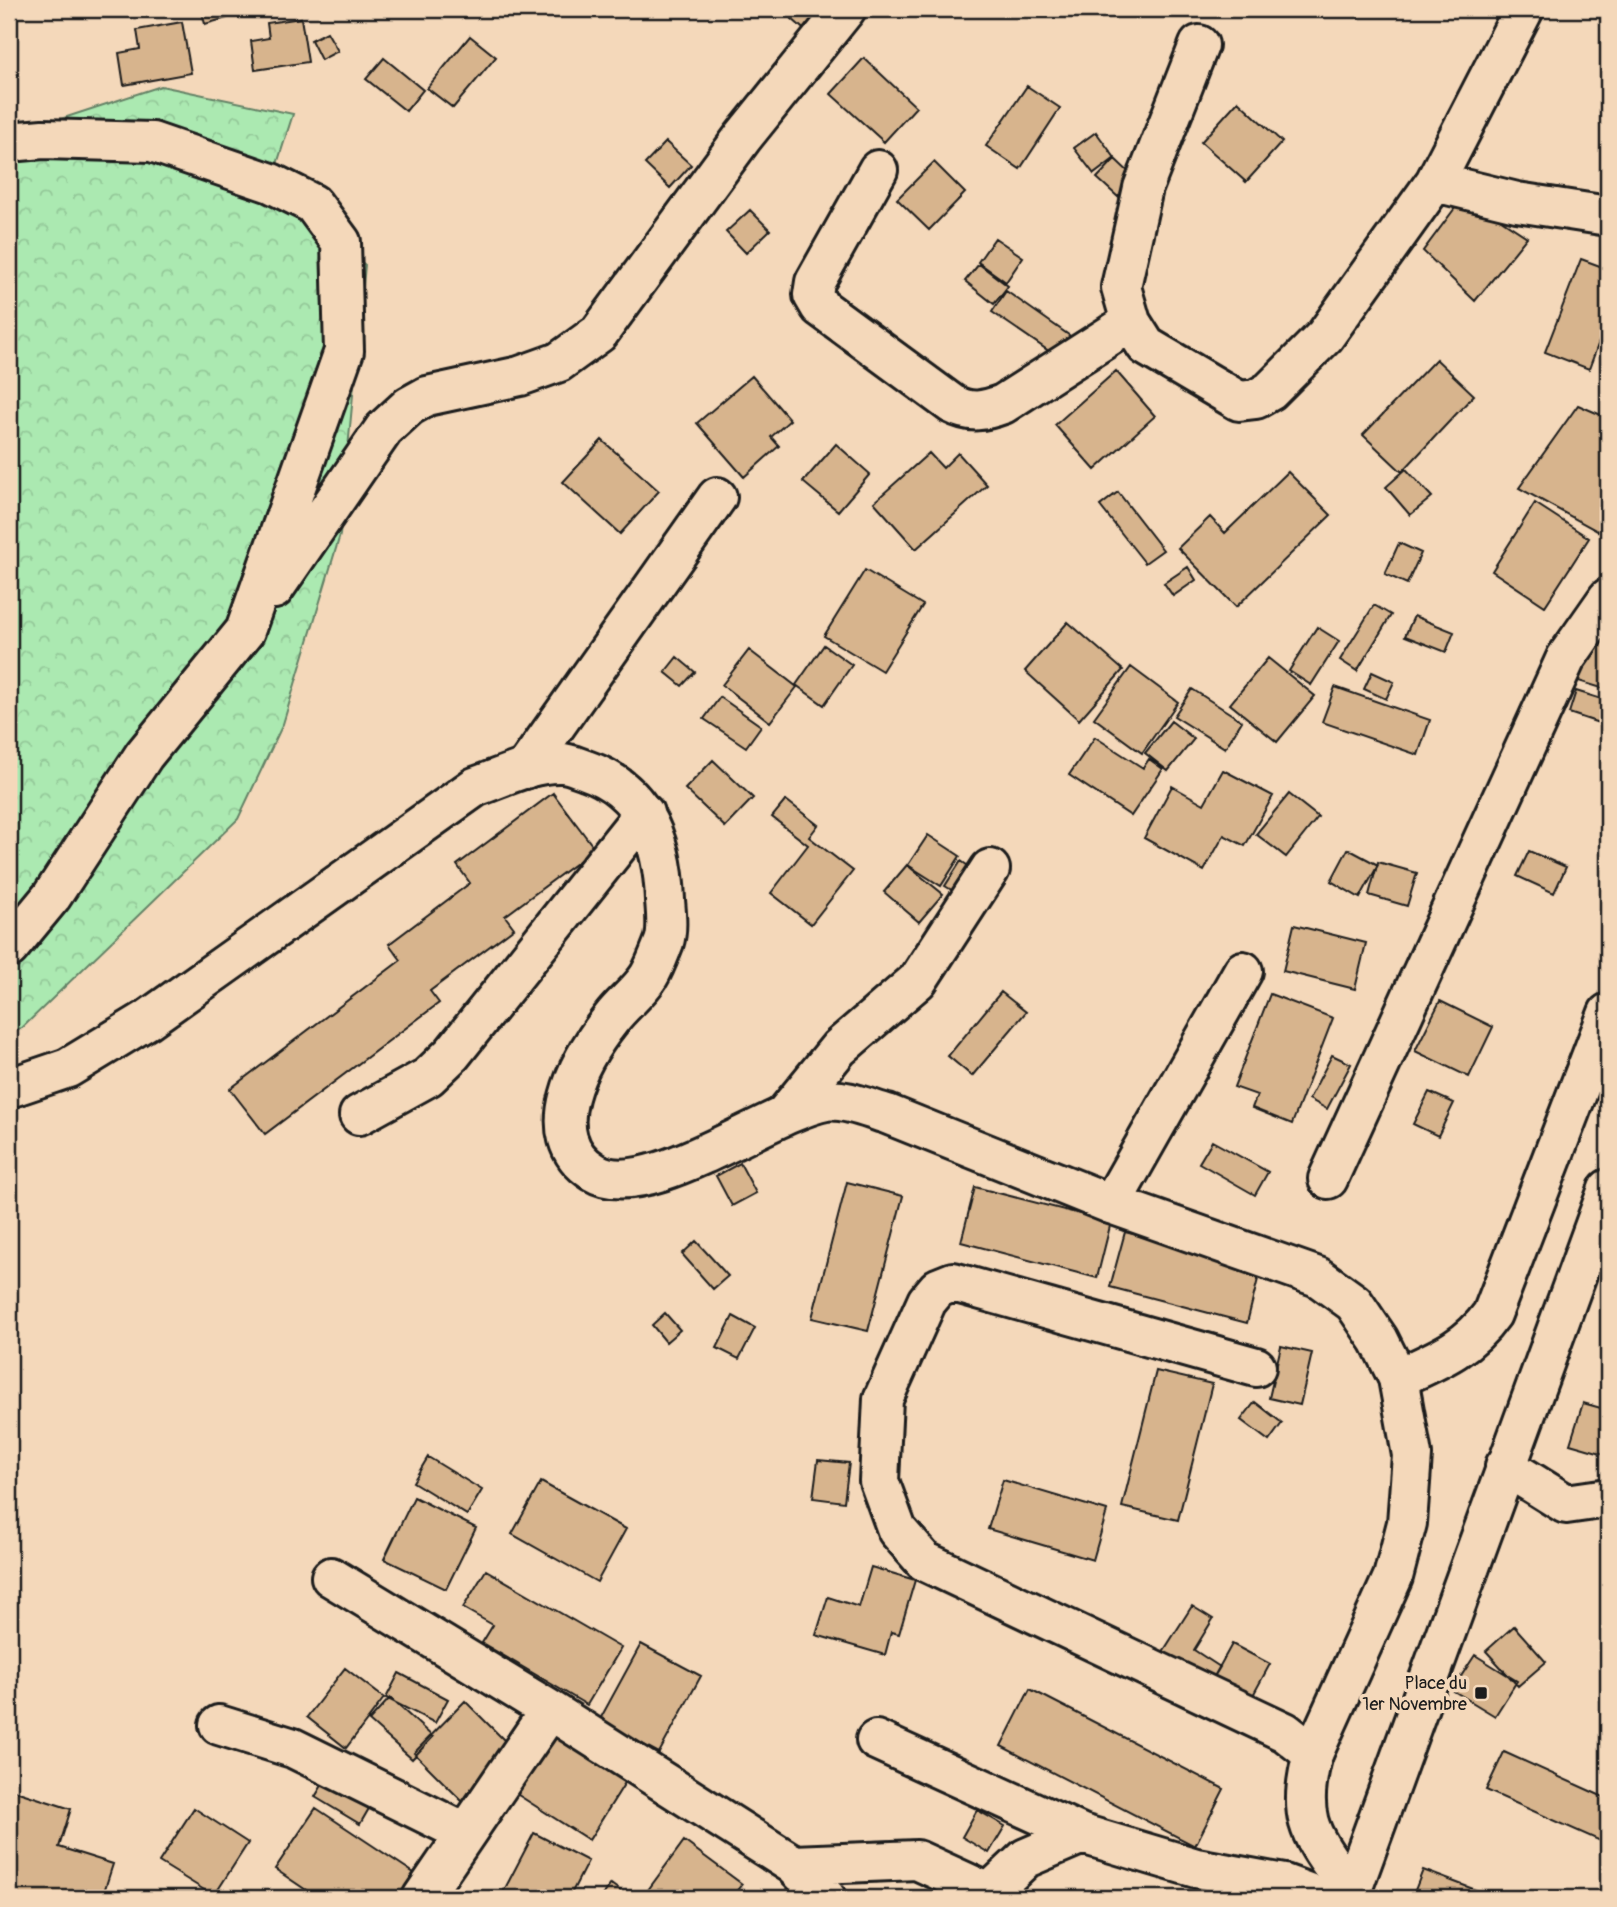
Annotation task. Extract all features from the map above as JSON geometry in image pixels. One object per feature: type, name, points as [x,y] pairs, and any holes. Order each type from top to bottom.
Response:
[{"type":"street","points":[[9,948],[52,896],[144,755],[245,631],[384,429],[409,405],[427,396],[533,372],[559,362],[599,333],[743,137],[846,9]]},
{"type":"street","points":[[1199,45],[1143,188],[1121,287],[1131,322],[1146,346],[1239,401],[1256,399],[1270,391],[1325,336],[1435,182],[1524,9]]},
{"type":"street","points":[[9,142],[43,139],[152,142],[271,183],[313,204],[341,242],[344,351],[245,631]]},
{"type":"street","points":[[878,170],[815,282],[813,295],[820,307],[952,404],[966,411],[985,411],[1003,404],[1131,322]]},
{"type":"street","points":[[1435,182],[1517,202],[1608,216]]},
{"type":"street","points":[[525,769],[718,497]]},
{"type":"street","points":[[1328,1179],[1566,657],[1608,598]]},
{"type":"street","points":[[9,1088],[68,1068],[147,1020],[475,786],[525,769],[564,763],[610,779],[644,813],[664,863],[665,939],[649,975],[609,1020],[572,1083],[565,1115],[566,1137],[580,1160],[595,1173],[618,1178],[648,1176],[679,1165],[786,1113],[828,1100],[850,1103],[887,1114],[1111,1204],[1318,1277],[1354,1304],[1380,1340],[1398,1378],[1412,1455],[1407,1523],[1393,1577],[1313,1754],[1305,1783],[1305,1817],[1341,1896]]},
{"type":"street","points":[[359,1115],[428,1077],[452,1054],[644,813]]},
{"type":"street","points":[[786,1113],[839,1048],[918,980],[990,869]]},
{"type":"street","points":[[1111,1204],[1243,971]]},
{"type":"street","points":[[1398,1378],[1451,1353],[1477,1335],[1492,1314],[1608,1013]]},
{"type":"street","points":[[1341,1896],[1608,1189]]},
{"type":"street","points":[[1256,1367],[953,1282],[938,1288],[927,1301],[883,1399],[879,1481],[897,1530],[924,1561],[1285,1732],[1313,1754]]},
{"type":"street","points":[[1505,1466],[1566,1504],[1608,1498]]},
{"type":"street","points":[[331,1577],[551,1710],[794,1865],[826,1898]]},
{"type":"street","points":[[422,1898],[551,1710]]},
{"type":"street","points":[[219,1725],[293,1748],[466,1833]]},
{"type":"street","points":[[876,1740],[1082,1835],[1196,1868],[1341,1896]]},
{"type":"street","points":[[794,1865],[917,1860],[995,1895],[1026,1858],[1082,1835]]},
{"type":"green space","points":[[161,86],[293,114],[271,183],[365,265],[340,535],[283,724],[238,819],[22,1028],[9,1031],[9,136]]},
{"type":"building","points":[[201,9],[225,9],[227,18],[205,24]]},
{"type":"building","points":[[781,9],[834,9],[810,35]]},
{"type":"building","points":[[301,18],[308,62],[255,70],[251,41],[269,38],[267,23]]},
{"type":"building","points":[[182,22],[191,73],[124,85],[119,53],[140,49],[137,30]]},
{"type":"building","points":[[327,32],[338,51],[321,60],[311,40]]},
{"type":"building","points":[[470,36],[496,57],[453,108],[427,88]]},
{"type":"building","points":[[384,58],[423,90],[406,111],[366,79]]},
{"type":"building","points":[[864,58],[916,107],[884,142],[831,94]]},
{"type":"building","points":[[1027,86],[1060,108],[1020,169],[986,146]]},
{"type":"building","points":[[1238,101],[1282,142],[1246,182],[1201,142]]},
{"type":"building","points":[[1096,132],[1115,158],[1094,174],[1074,148]]},
{"type":"building","points":[[666,142],[691,165],[670,188],[645,164]]},
{"type":"building","points":[[1115,159],[1135,178],[1118,197],[1097,178]]},
{"type":"building","points":[[934,162],[965,193],[929,230],[897,199]]},
{"type":"building","points":[[1455,208],[1495,216],[1527,237],[1475,301],[1423,251]]},
{"type":"building","points":[[750,210],[770,230],[746,253],[726,232]]},
{"type":"building","points":[[995,238],[1023,257],[1006,282],[978,262]]},
{"type":"building","points":[[1581,259],[1608,269],[1608,324],[1606,323],[1589,369],[1545,352]]},
{"type":"building","points":[[979,264],[1008,286],[994,304],[965,281]]},
{"type":"building","points":[[1006,291],[1073,338],[1059,358],[992,312]]},
{"type":"building","points":[[1436,359],[1474,395],[1402,472],[1363,435]]},
{"type":"building","points":[[1116,371],[1155,416],[1095,470],[1055,425]]},
{"type":"building","points":[[752,376],[790,420],[771,437],[779,446],[744,477],[697,423]]},
{"type":"building","points":[[1578,405],[1608,418],[1608,515],[1599,532],[1519,488]]},
{"type":"building","points":[[602,440],[659,491],[620,534],[563,482]]},
{"type":"building","points":[[836,444],[870,474],[838,511],[803,482]]},
{"type":"building","points":[[929,453],[943,468],[958,453],[987,485],[916,549],[874,502]]},
{"type":"building","points":[[1406,469],[1432,497],[1410,515],[1386,487]]},
{"type":"building","points":[[1288,472],[1331,515],[1236,607],[1178,548],[1210,517],[1225,533]]},
{"type":"building","points":[[1118,492],[1163,550],[1145,563],[1100,506]]},
{"type":"building","points":[[1535,503],[1589,538],[1545,606],[1492,571]]},
{"type":"building","points":[[1399,543],[1421,553],[1407,584],[1385,574]]},
{"type":"building","points":[[1188,567],[1196,580],[1173,596],[1164,583]]},
{"type":"building","points":[[865,570],[923,605],[882,671],[824,636]]},
{"type":"building","points":[[1374,605],[1391,615],[1357,671],[1340,660]]},
{"type":"building","points":[[1414,616],[1454,632],[1446,652],[1405,636]]},
{"type":"building","points":[[1068,622],[1123,670],[1079,720],[1025,671]]},
{"type":"building","points":[[1317,627],[1339,641],[1311,685],[1289,671]]},
{"type":"building","points":[[1608,629],[1608,690],[1572,679]]},
{"type":"building","points":[[824,645],[852,665],[824,705],[796,685]]},
{"type":"building","points":[[749,650],[797,687],[770,722],[722,685]]},
{"type":"building","points":[[677,657],[695,672],[682,686],[665,672]]},
{"type":"building","points":[[1268,658],[1315,696],[1277,742],[1230,704]]},
{"type":"building","points":[[1131,667],[1178,702],[1142,753],[1094,718]]},
{"type":"building","points":[[1372,672],[1394,682],[1386,699],[1364,689]]},
{"type":"building","points":[[1335,687],[1430,720],[1418,755],[1322,722]]},
{"type":"building","points":[[1192,689],[1242,721],[1225,748],[1174,716]]},
{"type":"building","points":[[1576,691],[1608,701],[1608,726],[1569,713]]},
{"type":"building","points":[[720,697],[761,726],[746,747],[704,719]]},
{"type":"building","points":[[1171,721],[1194,739],[1168,771],[1145,753]]},
{"type":"building","points":[[1095,737],[1143,768],[1149,759],[1163,769],[1131,816],[1069,775]]},
{"type":"building","points":[[713,760],[753,798],[725,827],[685,789]]},
{"type":"building","points":[[1223,770],[1273,796],[1245,846],[1224,835],[1204,871],[1144,838],[1172,786],[1204,804]]},
{"type":"building","points":[[553,793],[595,849],[505,916],[514,928],[430,991],[439,1003],[265,1134],[230,1089],[401,960],[389,944],[470,883],[457,865]]},
{"type":"building","points":[[1289,794],[1318,817],[1286,857],[1256,834]]},
{"type":"building","points":[[786,800],[818,825],[809,837],[853,871],[811,924],[771,893],[808,845],[772,817]]},
{"type":"building","points":[[928,835],[960,856],[941,886],[908,865]]},
{"type":"building","points":[[1348,849],[1378,865],[1360,898],[1331,881]]},
{"type":"building","points":[[1529,851],[1566,867],[1554,893],[1517,876]]},
{"type":"building","points":[[961,861],[983,876],[968,900],[945,886]]},
{"type":"building","points":[[1378,862],[1417,873],[1407,906],[1369,895]]},
{"type":"building","points":[[907,865],[943,894],[919,922],[884,892]]},
{"type":"building","points":[[1294,925],[1366,943],[1355,989],[1283,971]]},
{"type":"building","points":[[1001,992],[1026,1012],[972,1076],[948,1056]]},
{"type":"building","points":[[1270,994],[1333,1018],[1292,1124],[1252,1108],[1257,1095],[1234,1087]]},
{"type":"building","points":[[1440,1001],[1493,1027],[1469,1077],[1415,1051]]},
{"type":"building","points":[[1332,1055],[1351,1064],[1327,1109],[1309,1099]]},
{"type":"building","points":[[1429,1092],[1454,1103],[1438,1136],[1413,1124]]},
{"type":"building","points":[[1212,1141],[1268,1172],[1255,1195],[1199,1163]]},
{"type":"building","points":[[740,1163],[756,1193],[732,1206],[716,1176]]},
{"type":"building","points":[[847,1182],[903,1196],[868,1331],[812,1318]]},
{"type":"building","points":[[975,1187],[1111,1222],[1097,1278],[961,1242]]},
{"type":"building","points":[[1125,1232],[1261,1267],[1247,1323],[1110,1287]]},
{"type":"building","points":[[696,1241],[728,1276],[713,1289],[682,1254]]},
{"type":"building","points":[[665,1313],[680,1330],[666,1342],[652,1325]]},
{"type":"building","points":[[733,1316],[755,1328],[739,1359],[717,1348]]},
{"type":"building","points":[[1281,1346],[1312,1353],[1300,1405],[1269,1398]]},
{"type":"building","points":[[1156,1371],[1212,1384],[1178,1520],[1122,1507]]},
{"type":"building","points":[[1255,1402],[1282,1423],[1269,1441],[1241,1420]]},
{"type":"building","points":[[1583,1403],[1608,1410],[1608,1455],[1570,1444]]},
{"type":"building","points":[[428,1457],[482,1490],[467,1515],[413,1482]]},
{"type":"building","points":[[818,1460],[849,1463],[844,1502],[813,1498]]},
{"type":"building","points":[[1003,1480],[1107,1511],[1093,1560],[988,1529]]},
{"type":"building","points":[[541,1482],[626,1529],[597,1582],[512,1534]]},
{"type":"building","points":[[414,1497],[476,1528],[446,1589],[384,1559]]},
{"type":"building","points":[[871,1567],[915,1580],[899,1634],[891,1632],[885,1655],[816,1635],[828,1597],[859,1607]]},
{"type":"building","points":[[486,1570],[621,1648],[587,1705],[482,1643],[493,1625],[463,1608]]},
{"type":"building","points":[[1192,1606],[1213,1619],[1194,1650],[1220,1667],[1207,1688],[1159,1658]]},
{"type":"building","points":[[1514,1626],[1546,1662],[1518,1686],[1486,1651]]},
{"type":"building","points":[[641,1644],[701,1676],[659,1753],[599,1721]]},
{"type":"building","points":[[1232,1644],[1270,1664],[1244,1712],[1206,1691]]},
{"type":"building","points":[[1475,1655],[1517,1681],[1495,1716],[1452,1690]]},
{"type":"building","points":[[345,1668],[384,1698],[346,1748],[307,1717]]},
{"type":"building","points":[[399,1673],[448,1699],[435,1723],[386,1698]]},
{"type":"building","points":[[1030,1689],[1224,1789],[1195,1846],[1001,1746]]},
{"type":"building","points":[[390,1698],[433,1737],[412,1759],[369,1721]]},
{"type":"building","points":[[465,1701],[515,1751],[463,1802],[414,1753]]},
{"type":"building","points":[[551,1734],[626,1781],[589,1840],[515,1793]]},
{"type":"building","points":[[1504,1752],[1608,1799],[1608,1835],[1605,1843],[1486,1790]]},
{"type":"building","points":[[330,1772],[375,1798],[360,1824],[315,1797]]},
{"type":"building","points":[[9,1789],[71,1809],[59,1847],[113,1864],[102,1898],[9,1898]]},
{"type":"building","points":[[194,1808],[248,1843],[214,1896],[159,1862]]},
{"type":"building","points":[[316,1808],[429,1883],[419,1898],[318,1898],[275,1869]]},
{"type":"building","points":[[977,1810],[1005,1826],[989,1853],[962,1837]]},
{"type":"building","points":[[534,1833],[588,1861],[569,1898],[500,1898]]},
{"type":"building","points":[[684,1841],[742,1884],[731,1898],[660,1898],[648,1890]]},
{"type":"building","points":[[1423,1870],[1497,1898],[1412,1898]]},
{"type":"building","points":[[611,1884],[630,1898],[601,1898]]},
{"type":"place","name":"Place du 1er Novembre","points":[[1481,1693]]}]
